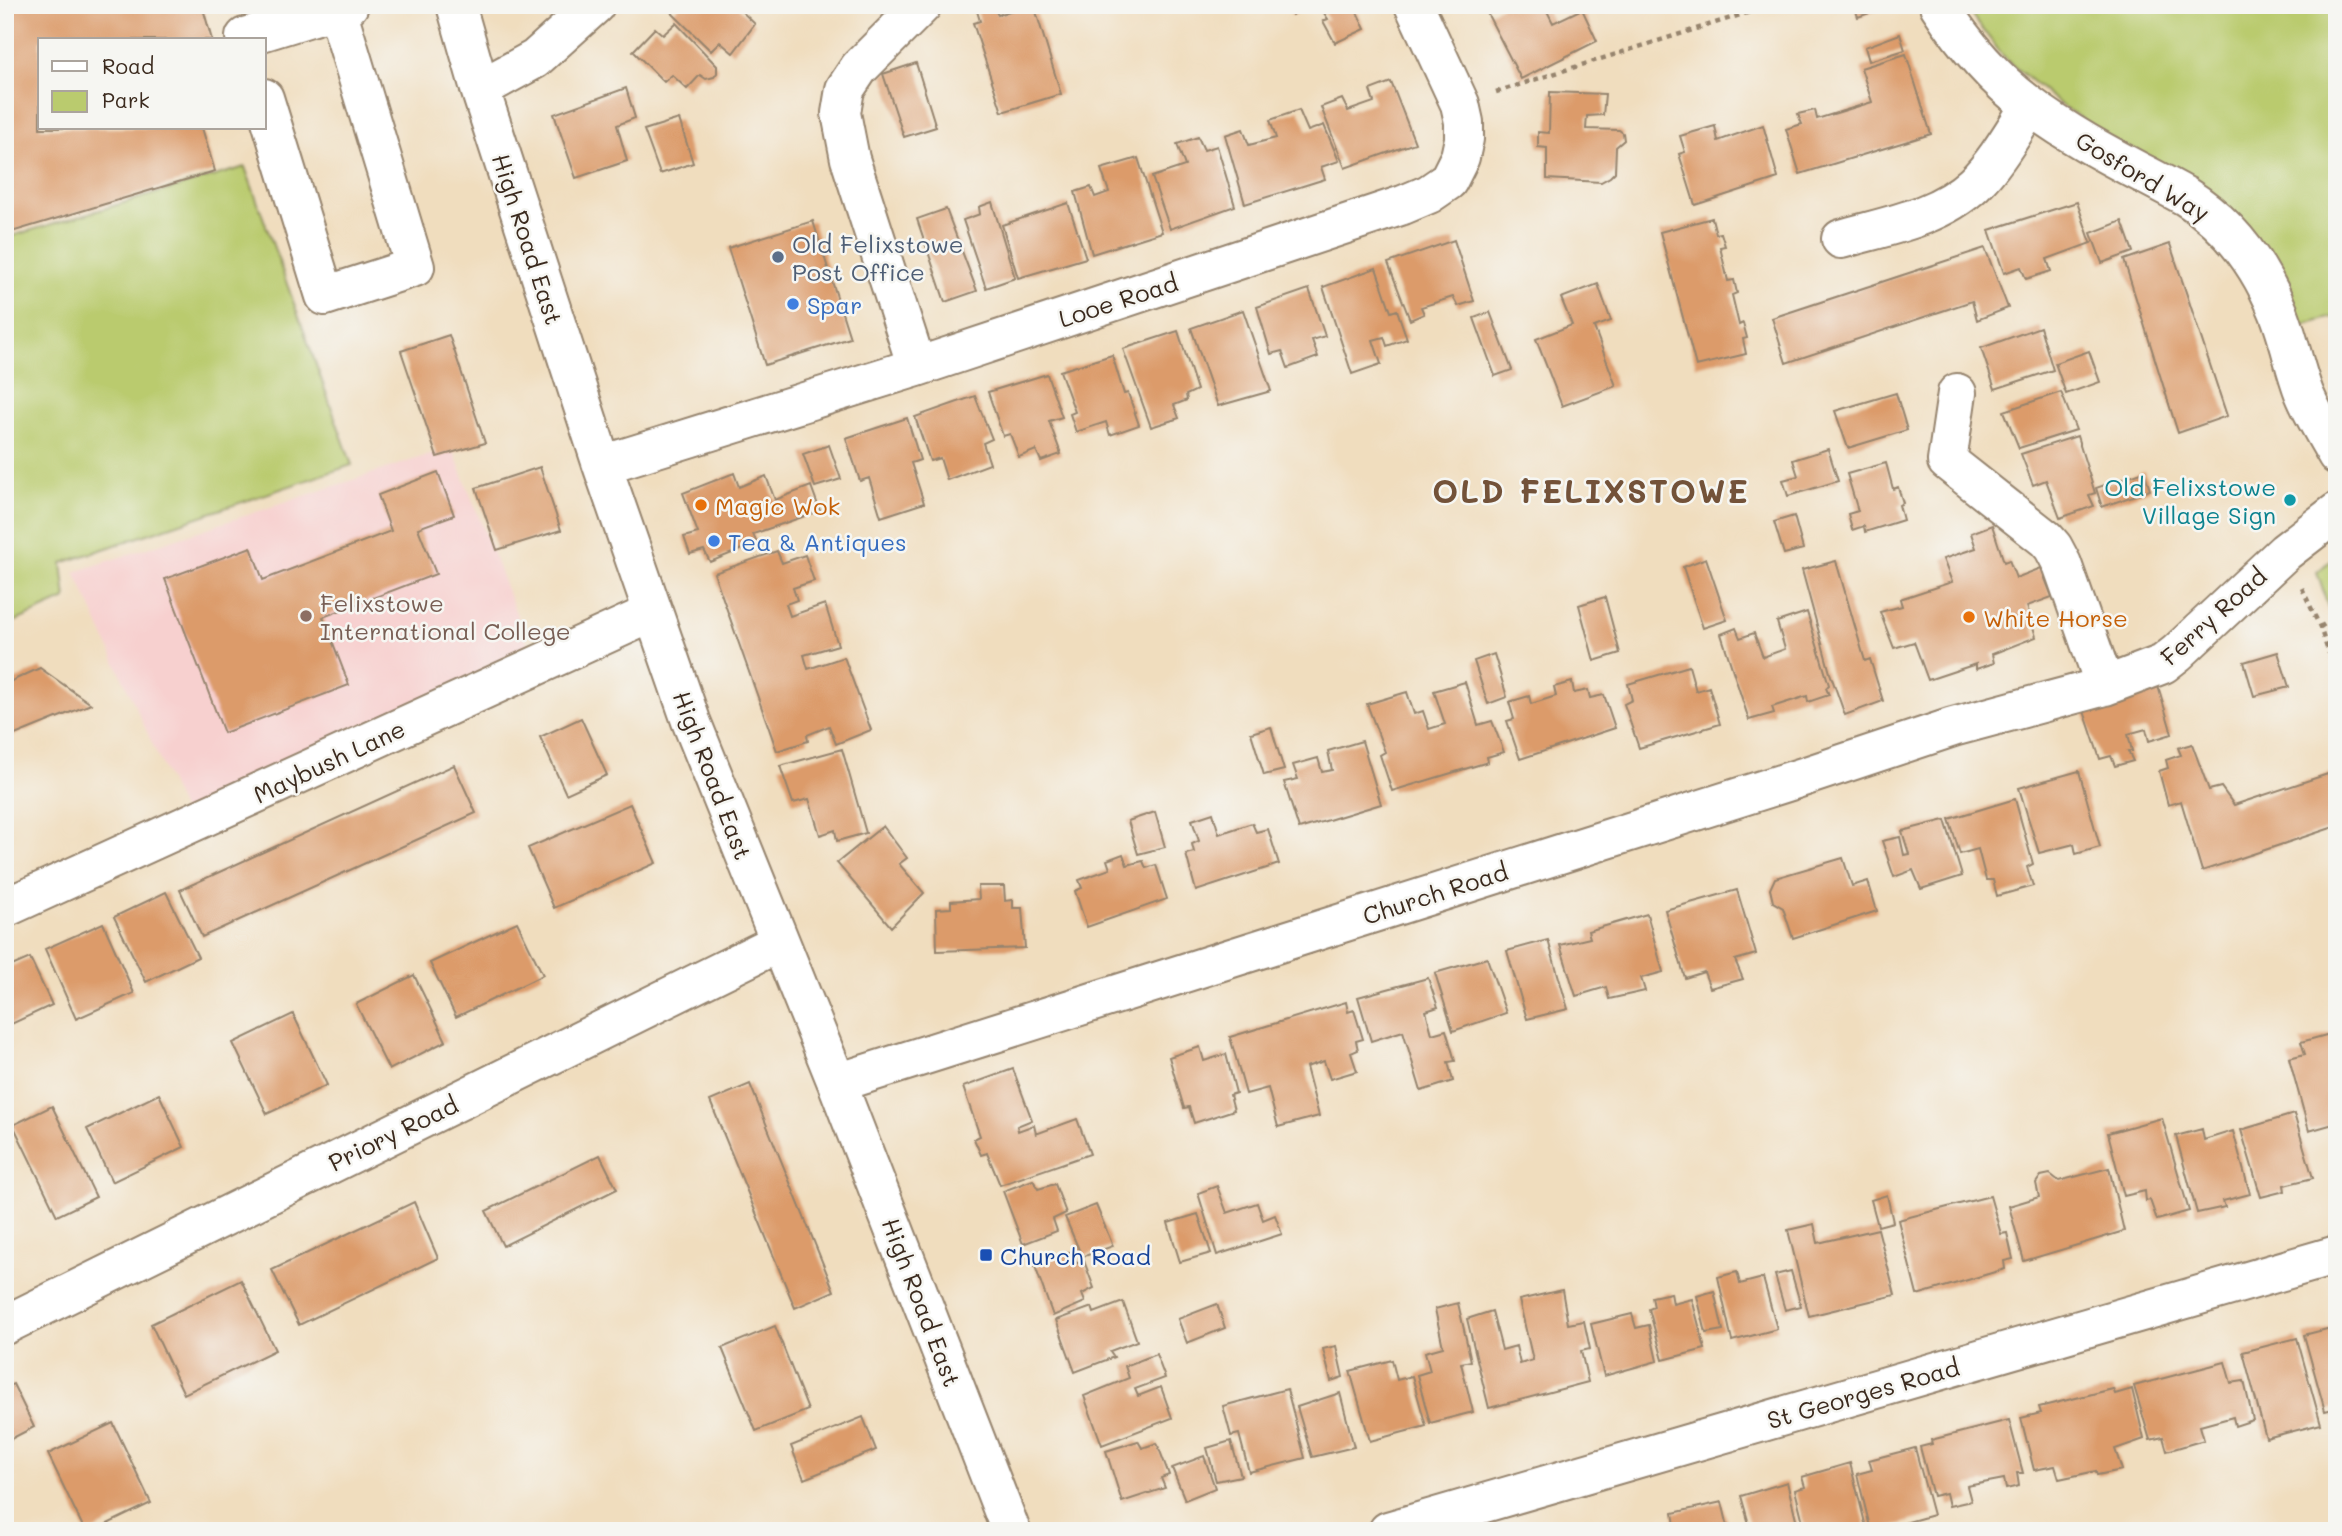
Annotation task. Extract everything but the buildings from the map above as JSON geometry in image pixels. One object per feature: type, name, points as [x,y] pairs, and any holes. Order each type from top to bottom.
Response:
[{"type":"street","name":"High Road East","points":[[456,5],[480,89],[652,613],[700,744],[837,1083],[1011,1531]]},
{"type":"street","points":[[480,89],[535,59],[595,5]]},
{"type":"street","points":[[917,367],[850,159],[841,113],[845,89],[859,68],[922,5]]},
{"type":"street","name":"Looe Road","points":[[602,465],[917,367],[1429,194],[1448,181],[1460,157],[1464,122],[1460,104],[1414,5]]},
{"type":"street","name":"Gosford Way","points":[[1940,5],[1981,60],[2030,106],[2083,140],[2185,196],[2223,225],[2250,259],[2272,296],[2305,394],[2337,455]]},
{"type":"street","points":[[245,38],[343,7],[415,267],[325,296],[266,104]]},
{"type":"street","points":[[1841,239],[1934,211],[1958,197],[1976,182],[2030,106]]},
{"type":"street","points":[[1958,393],[1947,461],[2053,547],[2105,685]]},
{"type":"street","name":"Ferry Road","points":[[1953,727],[2105,685],[2163,664],[2285,552],[2337,512]]},
{"type":"street","name":"Maybush Lane","points":[[5,908],[652,613]]},
{"type":"street","name":"Church Road","points":[[837,1083],[1953,727]]},
{"type":"street","name":"Priory Road","points":[[5,1325],[780,942]]},
{"type":"street","name":"St Georges Road","points":[[1388,1531],[2337,1255]]},
{"type":"path","points":[[1743,5],[1746,14]]},
{"type":"path","points":[[1460,104],[1772,5]]},
{"type":"path","points":[[2285,552],[2320,627],[2337,678]]},
{"type":"path","points":[[2320,627],[2337,617]]},
{"type":"shaded area","name":"Felixstowe International College","points":[[452,447],[534,660],[187,821],[75,572]]},
{"type":"green space","points":[[1964,5],[2337,5],[2337,316],[2301,326],[2246,228],[2061,105],[2006,60]]},
{"type":"green space","points":[[245,167],[352,465],[62,563],[66,599],[5,626],[5,238]]},
{"type":"green space","points":[[2337,555],[2337,635],[2317,572]]},
{"type":"place","name":"Old Felixstowe Post Office","points":[[778,257]]},
{"type":"place","name":"Spar","points":[[793,304]]},
{"type":"place","name":"Old Felixstowe Village Sign","points":[[2290,500]]},
{"type":"place","name":"Magic Wok","points":[[701,505]]},
{"type":"place","name":"Tea & Antiques","points":[[714,541]]},
{"type":"place","name":"Felixstowe International College","points":[[306,616]]},
{"type":"place","name":"White Horse","points":[[1969,617]]},
{"type":"place","name":"Church Road","points":[[986,1255]]},
{"type":"district","name":"OLD FELIXSTOWE","points":[[1591,490]]}]
